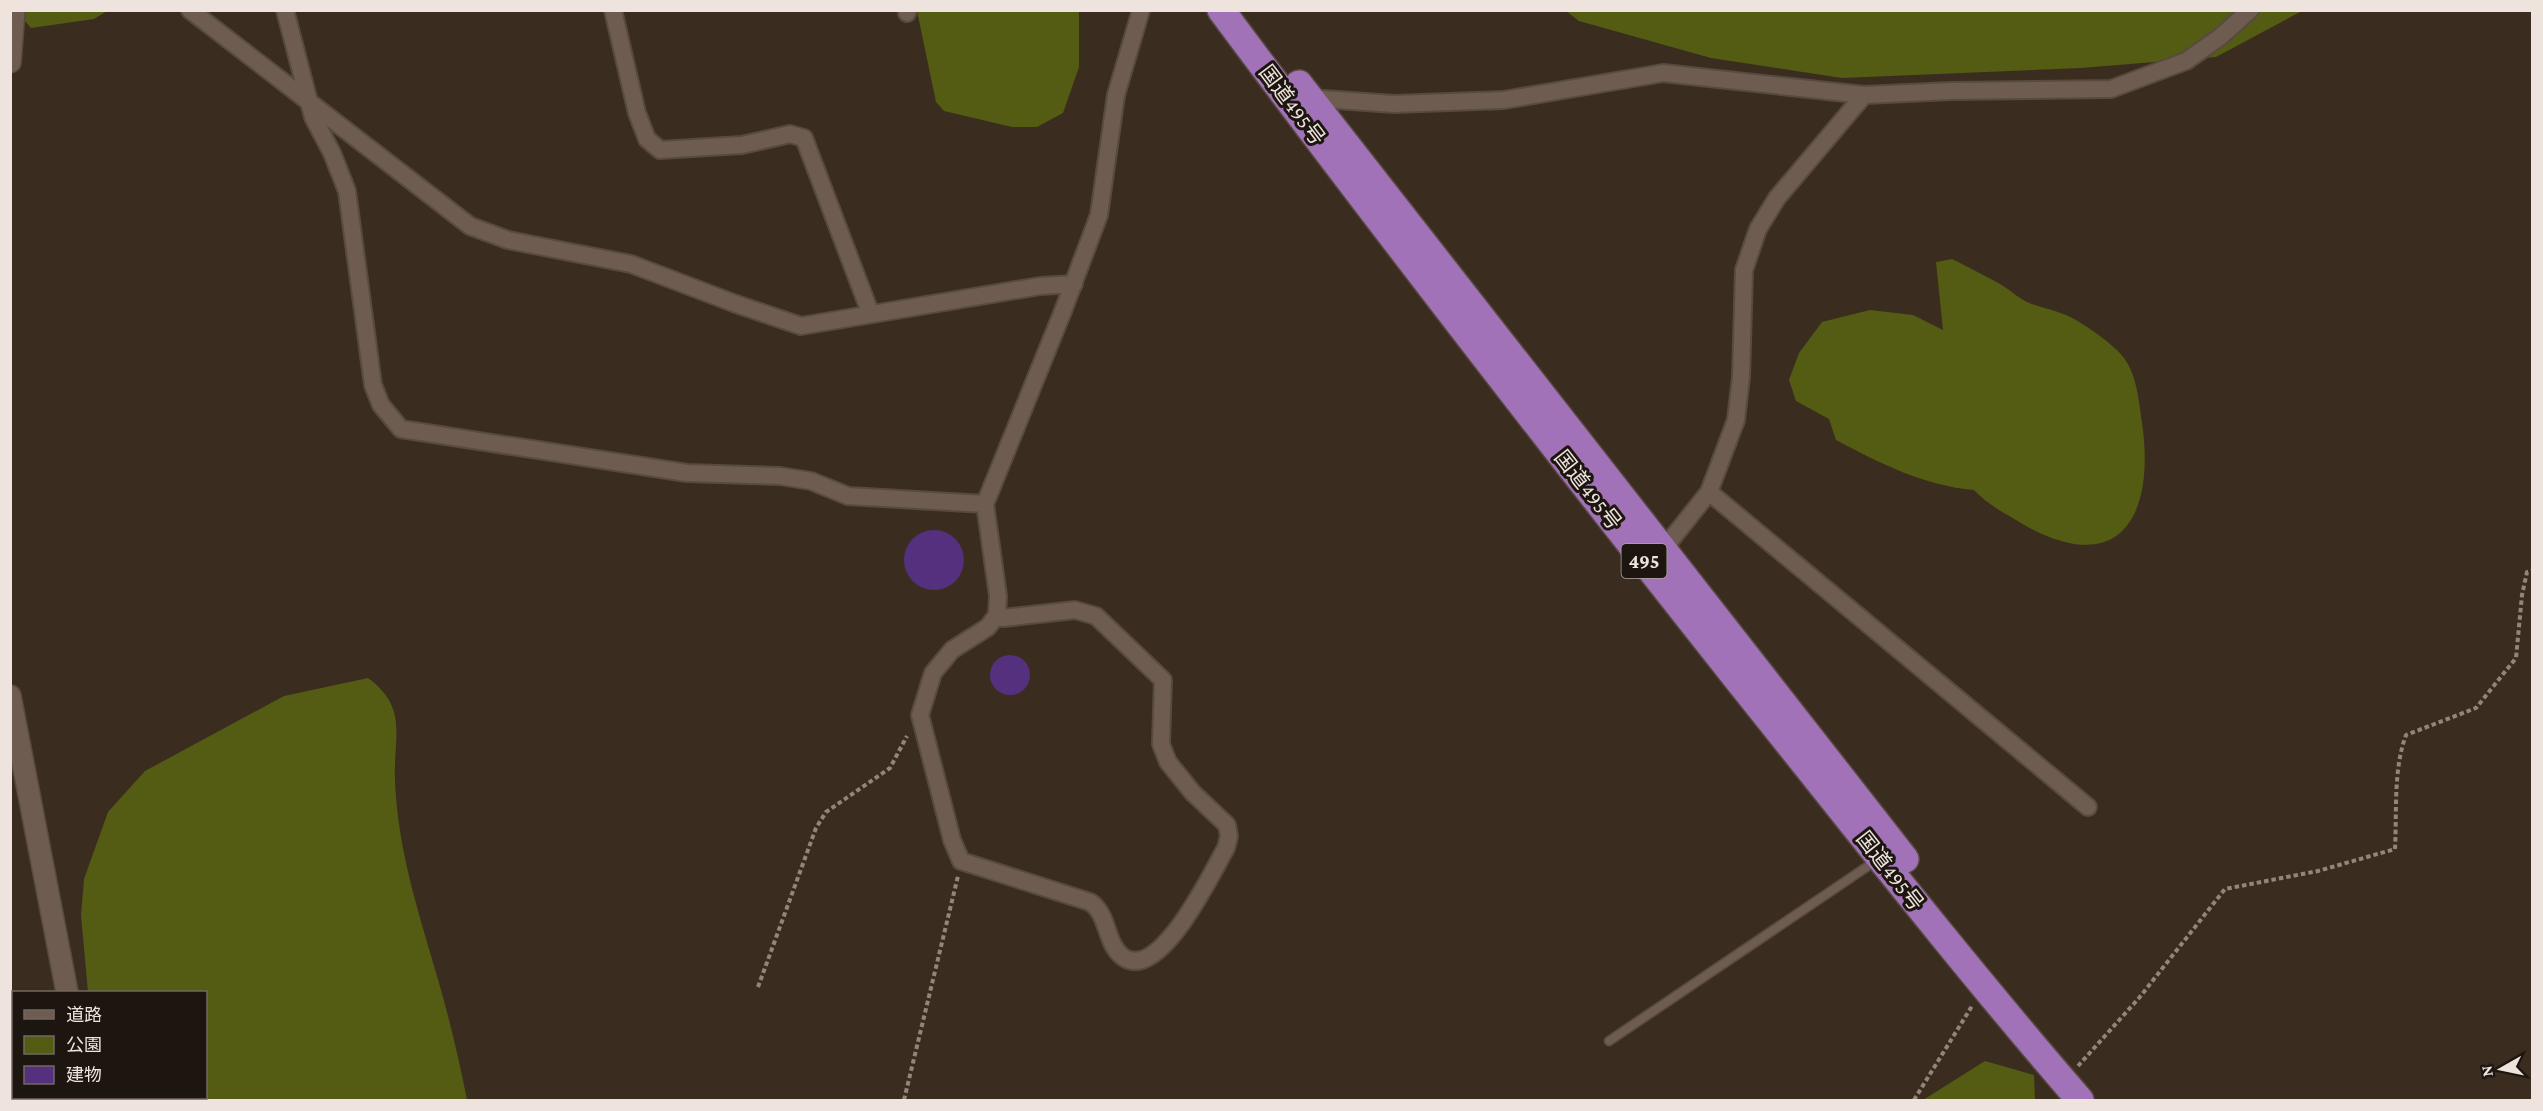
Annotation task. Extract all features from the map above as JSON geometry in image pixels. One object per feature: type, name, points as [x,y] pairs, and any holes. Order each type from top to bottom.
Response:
[{"type":"highway","name":"国道495号","points":[[1221,10],[1355,190],[1642,558],[1983,987],[2080,1101]]},
{"type":"highway","name":"国道495号","points":[[1244,10],[1309,98],[1662,551],[2073,1072],[2088,1101]]},
{"type":"street","points":[[10,62],[14,10]]},
{"type":"street","points":[[190,10],[470,226],[508,240],[631,264],[801,326],[820,324],[870,312],[1040,286],[1074,284]]},
{"type":"street","points":[[285,10],[307,100],[347,191],[374,386],[381,405],[401,429],[687,473],[780,476],[811,481],[848,496],[985,504]]},
{"type":"street","points":[[613,10],[637,114],[647,139],[660,150],[742,145],[790,134],[804,138],[870,312]]},
{"type":"street","points":[[997,615],[1003,618],[1075,610],[1096,616],[1163,680],[1161,744],[1168,762],[1193,793],[1227,825],[1229,836],[1226,848],[1176,933],[1150,957],[1138,961],[1124,958],[1117,951],[1097,907],[1090,902],[962,861],[952,840],[920,715],[933,673],[952,650],[988,627],[997,615],[998,596],[985,504],[1074,284],[1099,215],[1116,95],[1142,10]]},
{"type":"street","points":[[1309,98],[1394,104],[1504,100],[1664,73],[1864,95],[1951,91],[2111,89],[2186,61],[2220,37],[2250,10]]},
{"type":"street","points":[[1662,551],[1709,492],[1736,420],[1741,377],[1744,270],[1758,229],[1777,198],[1864,95]]},
{"type":"street","points":[[1709,492],[2088,807]]},
{"type":"street","points":[[10,696],[67,991]]},
{"type":"lane","points":[[1609,1041],[1880,858]]},
{"type":"path","points":[[2073,1072],[2139,998],[2224,889],[2318,871],[2395,849],[2398,775],[2401,748],[2406,735],[2476,708],[2516,658],[2522,595],[2527,572],[2532,571]]},
{"type":"path","points":[[758,987],[816,828],[826,812],[890,768],[920,715]]},
{"type":"path","points":[[904,1101],[962,861]]},
{"type":"path","points":[[1914,1101],[1983,987]]},
{"type":"green space","points":[[16,11],[107,11],[94,19],[31,28]]},
{"type":"green space","points":[[917,11],[1079,11],[1079,67],[1063,113],[1037,127],[1012,127],[944,111],[936,102]]},
{"type":"green space","points":[[1566,11],[2302,11],[2216,57],[2081,68],[1842,78],[1711,58],[1579,21]]},
{"type":"green space","points":[[1952,259],[2000,284],[2027,302],[2076,320],[2114,347],[2128,365],[2137,389],[2142,423],[2145,455],[2143,484],[2137,509],[2125,528],[2109,540],[2087,545],[2059,540],[2026,526],[1986,501],[1974,490],[1938,484],[1886,465],[1836,440],[1829,419],[1796,401],[1789,380],[1799,353],[1822,322],[1870,310],[1913,315],[1943,330],[1936,262]]},
{"type":"green space","points":[[368,678],[381,689],[394,712],[396,724],[395,781],[400,832],[416,904],[450,1022],[467,1100],[99,1100],[207,1099],[207,991],[88,991],[81,915],[84,879],[108,812],[145,771],[284,696]]},
{"type":"green space","points":[[1985,1061],[2034,1075],[2035,1100],[1923,1100]]},
{"type":"building","points":[[934,530],[951,535],[959,543],[964,560],[959,577],[951,585],[934,590],[917,585],[909,577],[904,560],[909,543],[917,535]]},
{"type":"building","points":[[1010,655],[1018,656],[1024,661],[1029,667],[1029,683],[1024,689],[1018,694],[1010,695],[1002,694],[996,689],[991,683],[990,675],[991,667],[996,661],[1002,656]]}]
